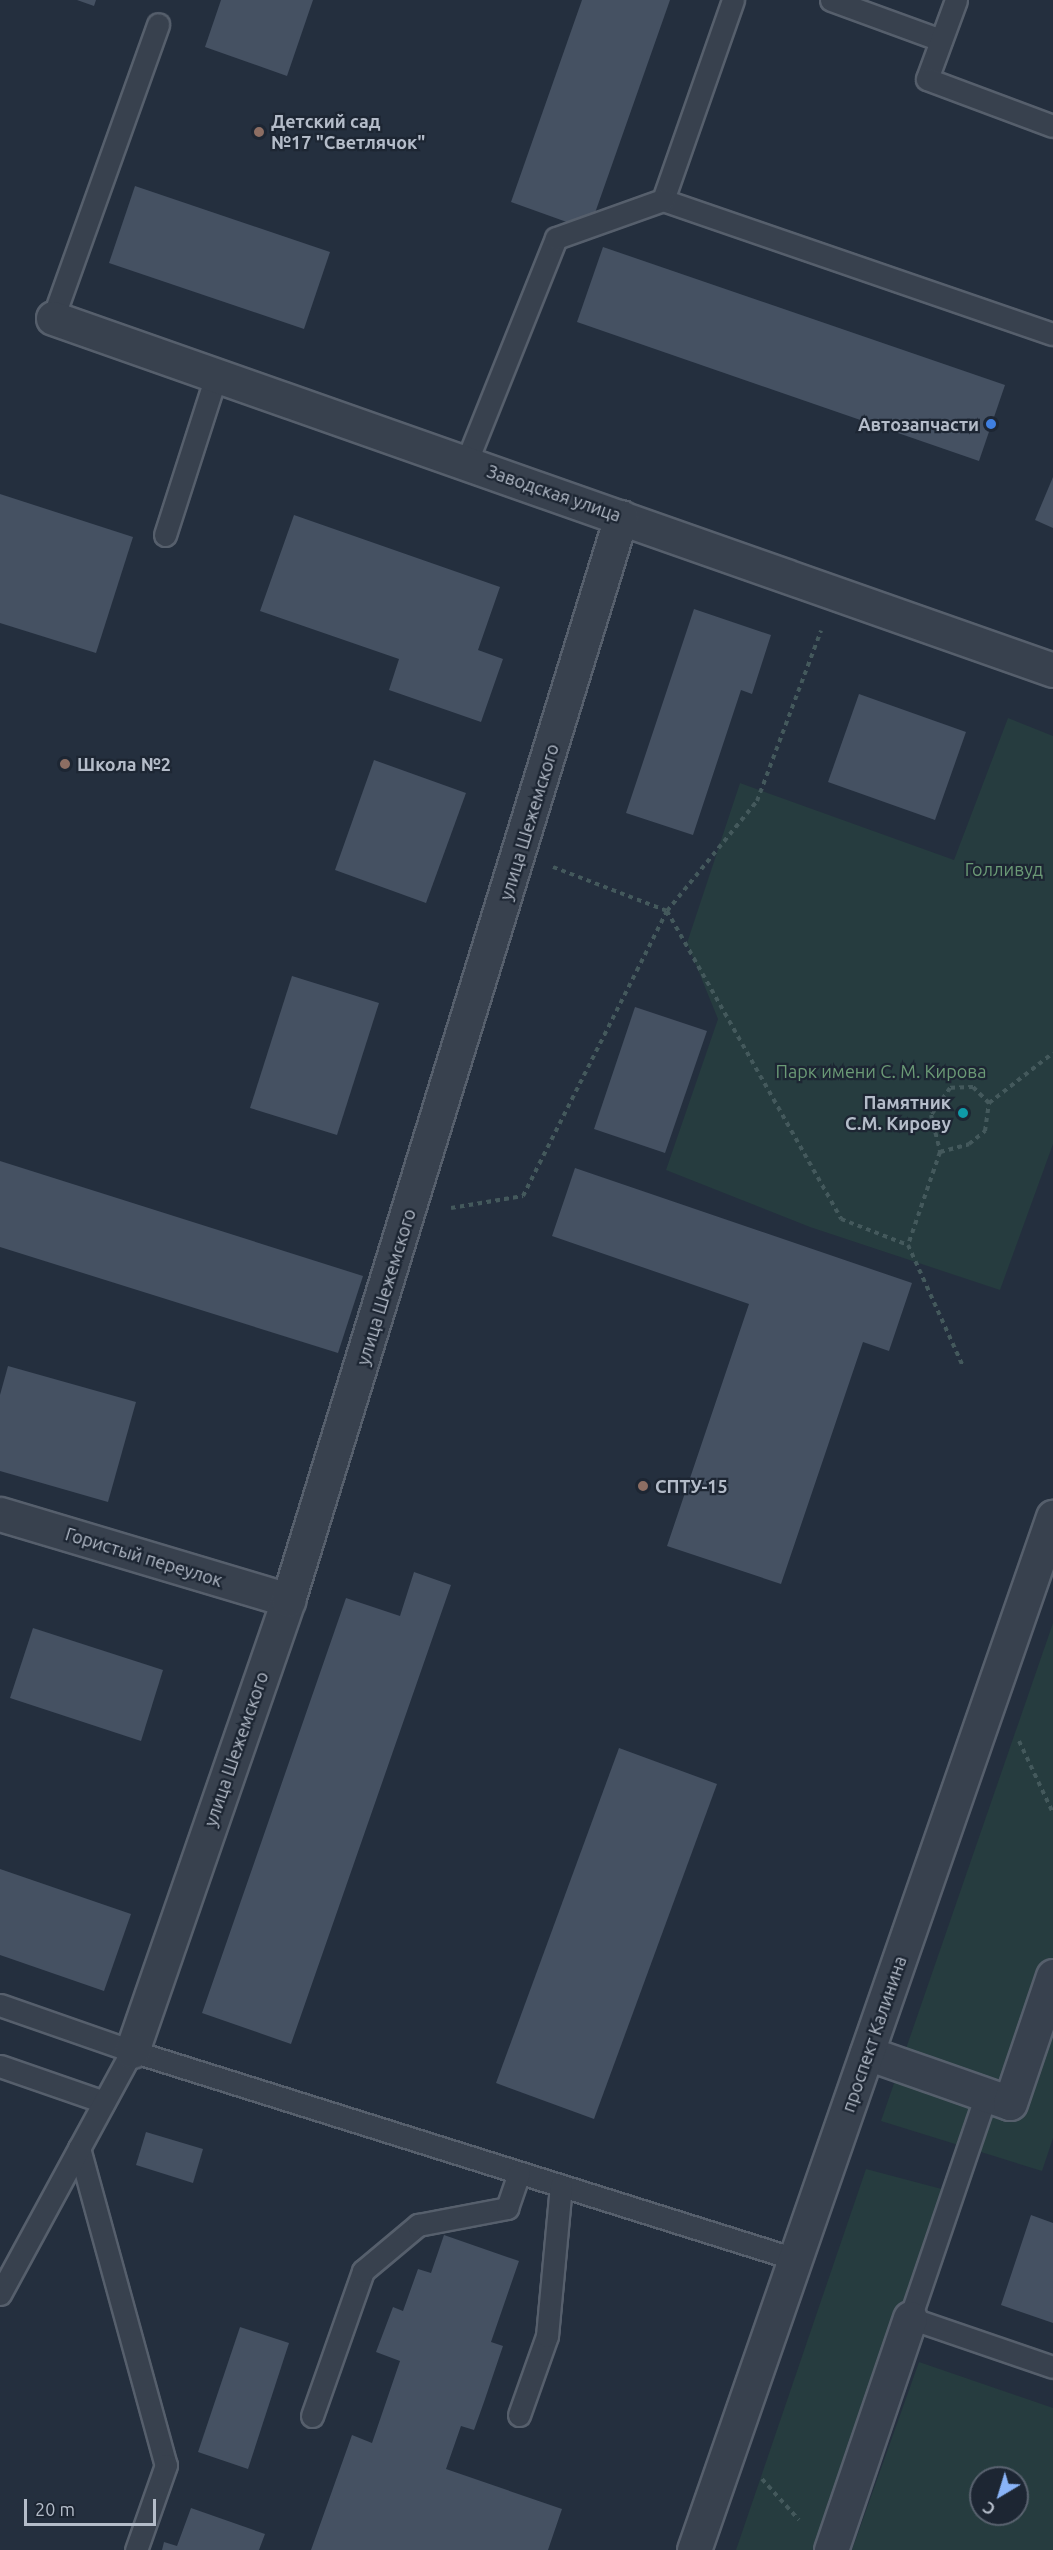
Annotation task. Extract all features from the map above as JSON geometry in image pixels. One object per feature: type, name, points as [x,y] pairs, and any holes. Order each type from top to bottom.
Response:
[{"type":"street","name":"Заводская улица","points":[[53,318],[1053,670]]},
{"type":"street","name":"улица Шежемского","points":[[132,2051],[288,1600],[409,1215],[621,517]]},
{"type":"street","name":"Гористый переулок","points":[[0,1514],[288,1600]]},
{"type":"street","name":"проспект Калинина","points":[[694,2550],[1053,1517]]},
{"type":"street","points":[[867,2053],[1010,2103],[1053,1976]]},
{"type":"street","points":[[831,2550],[910,2318]]},
{"type":"lane","points":[[663,200],[733,0]]},
{"type":"lane","points":[[831,0],[941,40]]},
{"type":"lane","points":[[956,0],[927,79],[1053,126]]},
{"type":"lane","points":[[53,318],[158,24]]},
{"type":"lane","points":[[466,463],[555,238],[663,200],[1053,334]]},
{"type":"lane","points":[[165,535],[216,375]]},
{"type":"lane","points":[[0,2005],[132,2051],[795,2259]]},
{"type":"lane","points":[[0,2294],[132,2051]]},
{"type":"lane","points":[[0,2066],[104,2102]]},
{"type":"lane","points":[[986,2095],[910,2318],[1053,2367]]},
{"type":"lane","points":[[79,2148],[165,2465],[136,2550]]},
{"type":"lane","points":[[312,2416],[363,2271],[418,2224],[507,2208],[519,2173]]},
{"type":"lane","points":[[519,2415],[547,2336],[561,2186]]},
{"type":"path","points":[[409,1215],[523,1196],[667,911],[757,801],[835,593]]},
{"type":"path","points":[[519,854],[667,911],[841,1219],[908,1245]]},
{"type":"path","points":[[940,1152],[969,1144],[985,1131],[989,1103],[1053,1053]]},
{"type":"path","points":[[962,1364],[908,1245],[940,1152],[931,1114],[950,1088],[973,1087],[989,1103]]},
{"type":"path","points":[[994,1688],[1053,1813]]},
{"type":"path","points":[[730,2446],[803,2524]]},
{"type":"green space","name":"Парк имени С. М. Кирова","points":[[1008,718],[1053,736],[1053,1144],[1000,1290],[810,1227],[666,1170],[718,1019],[687,943],[740,783],[954,860]]},
{"type":"green space","points":[[1053,1623],[1053,2138],[1042,2171],[881,2121]]},
{"type":"green space","points":[[866,2169],[953,2192],[830,2550],[736,2550]]},
{"type":"green space","points":[[919,2362],[1053,2408],[1053,2550],[852,2550]]},
{"type":"building","points":[[77,0],[96,0],[94,6]]},
{"type":"building","points":[[221,0],[313,0],[287,76],[205,47]]},
{"type":"building","points":[[582,0],[670,0],[589,230],[511,202]]},
{"type":"building","points":[[135,186],[330,252],[304,329],[109,263]]},
{"type":"building","points":[[603,247],[1005,385],[979,461],[577,322]]},
{"type":"building","points":[[1053,477],[1053,528],[1035,520]]},
{"type":"building","points":[[0,494],[133,537],[96,653],[0,623]]},
{"type":"building","points":[[294,515],[500,587],[478,650],[503,659],[481,722],[389,690],[399,659],[260,611]]},
{"type":"building","points":[[694,609],[771,635],[752,694],[741,690],[693,835],[626,813]]},
{"type":"building","points":[[859,694],[966,732],[935,820],[828,782]]},
{"type":"building","points":[[374,760],[466,793],[426,903],[335,870]]},
{"type":"building","points":[[292,976],[379,1003],[337,1135],[250,1108]]},
{"type":"building","points":[[635,1007],[707,1031],[665,1153],[594,1129]]},
{"type":"building","points":[[0,1161],[363,1276],[338,1353],[0,1247]]},
{"type":"building","points":[[575,1168],[912,1283],[889,1351],[863,1342],[781,1584],[667,1546],[749,1304],[552,1236]]},
{"type":"building","points":[[8,1366],[136,1402],[108,1502],[0,1471],[0,1395]]},
{"type":"building","points":[[414,1572],[451,1585],[291,2044],[202,2013],[346,1598],[400,1616]]},
{"type":"building","points":[[33,1628],[163,1670],[141,1741],[10,1698]]},
{"type":"building","points":[[619,1748],[717,1784],[594,2119],[496,2083]]},
{"type":"building","points":[[0,1869],[131,1914],[104,1991],[0,1955]]},
{"type":"building","points":[[146,2132],[203,2149],[193,2183],[136,2165]]},
{"type":"building","points":[[1031,2215],[1053,2223],[1053,2323],[1001,2305]]},
{"type":"building","points":[[444,2235],[519,2261],[491,2342],[503,2346],[484,2402],[474,2430],[461,2426],[446,2469],[562,2509],[548,2550],[311,2550],[352,2435],[372,2443],[400,2361],[376,2352],[393,2307],[403,2311],[418,2269],[431,2273]]},
{"type":"building","points":[[240,2327],[289,2343],[248,2469],[198,2452]]},
{"type":"building","points":[[191,2508],[265,2534],[259,2550],[162,2550],[164,2542],[177,2546]]},
{"type":"place","name":"Детский сад №17 \"Светлячок\"","points":[[259,132]]},
{"type":"place","name":"Автозапчасти","points":[[991,424]]},
{"type":"place","name":"Школа №2","points":[[65,764]]},
{"type":"place","name":"Памятник С.М. Кирову","points":[[963,1113]]},
{"type":"place","name":"СПТУ-15","points":[[643,1486]]},
{"type":"park label","name":"Голливуд","points":[[1004,869]]}]
